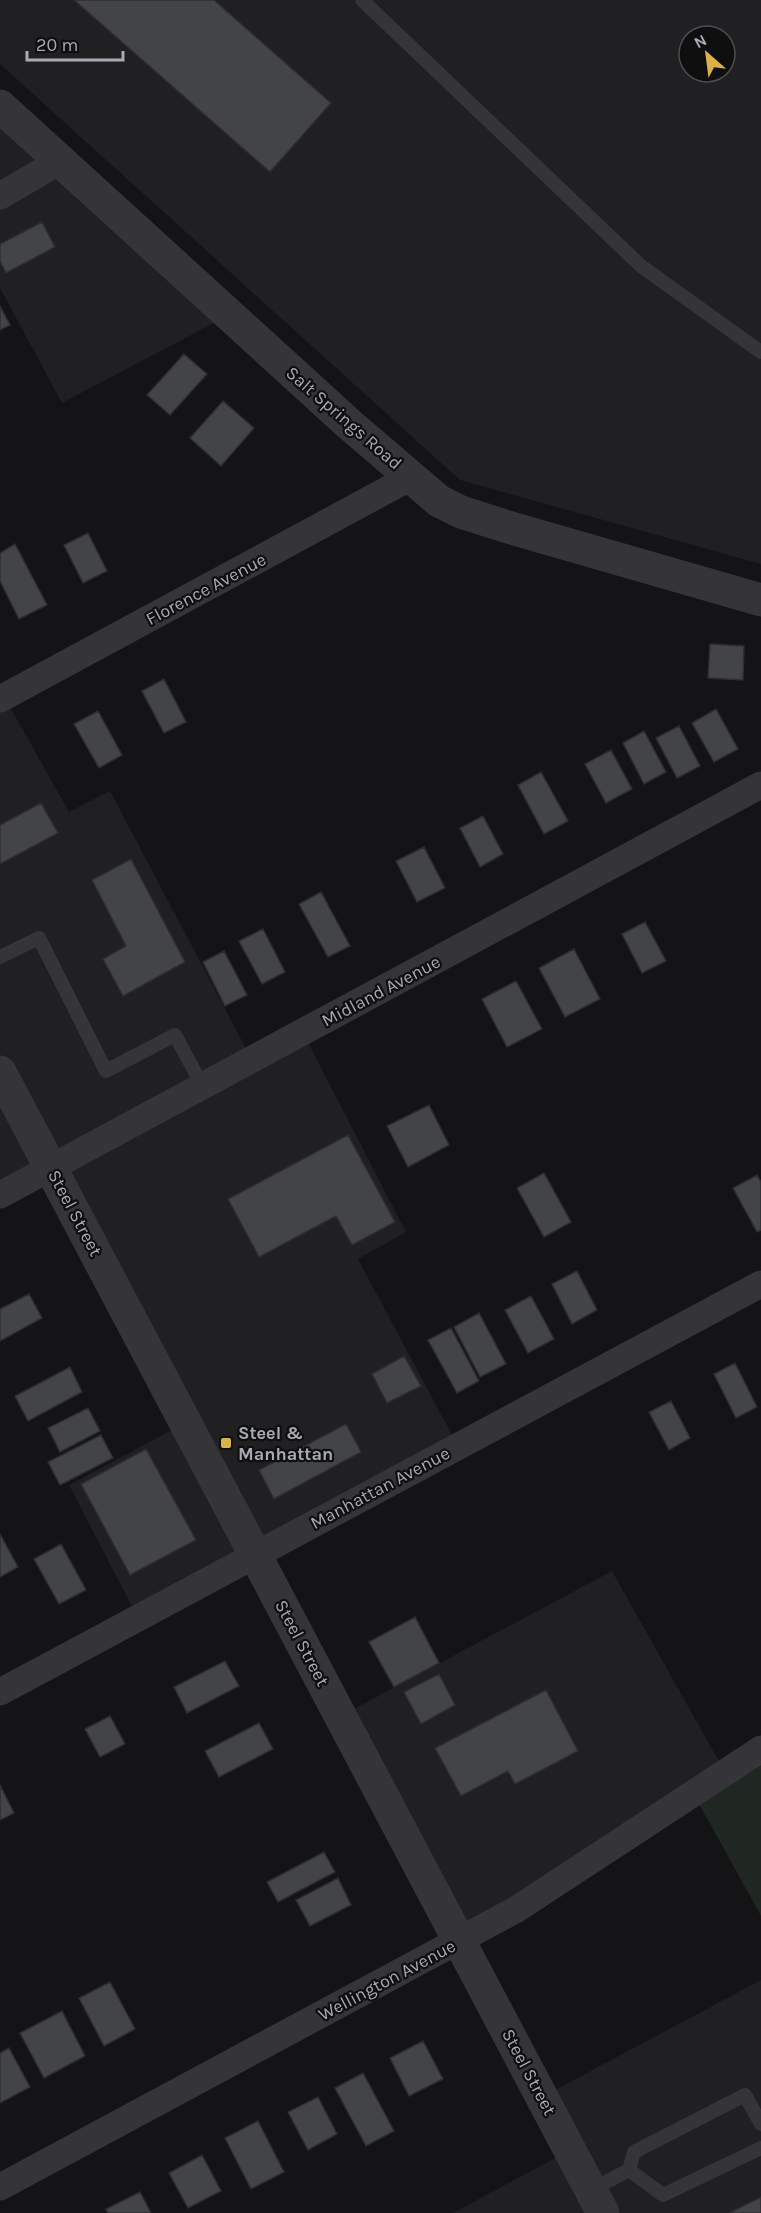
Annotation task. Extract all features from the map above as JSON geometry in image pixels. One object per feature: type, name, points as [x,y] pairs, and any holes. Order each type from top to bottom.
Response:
[{"type":"street","name":"Salt Springs Road","points":[[0,106],[349,424],[440,501],[461,512],[761,600]]},
{"type":"street","points":[[0,196],[60,161]]},
{"type":"street","name":"Florence Avenue","points":[[0,699],[411,477]]},
{"type":"street","name":"Midland Avenue","points":[[0,1196],[761,785]]},
{"type":"street","name":"Steel Street","points":[[0,1072],[597,2201]]},
{"type":"street","name":"Manhattan Avenue","points":[[0,1692],[761,1284]]},
{"type":"street","name":"Wellington Avenue","points":[[0,2187],[517,1909],[761,1749]]},
{"type":"lane","points":[[362,0],[641,266],[761,352]]},
{"type":"lane","points":[[0,957],[39,938],[106,1071],[175,1035],[203,1087]]},
{"type":"lane","points":[[597,2201],[629,2170],[634,2152],[745,2094],[761,2124]]},
{"type":"lane","points":[[629,2170],[663,2195],[761,2148]]},
{"type":"shaded area","points":[[0,0],[761,0],[761,564],[460,480],[0,64]]},
{"type":"shaded area","points":[[0,106],[229,315],[62,403],[0,288]]},
{"type":"shaded area","points":[[0,689],[69,812],[110,791],[252,1060],[303,1033],[406,1232],[358,1259],[458,1446],[138,1618],[69,1485],[185,1423],[51,1169],[0,1195]]},
{"type":"shaded area","points":[[612,1571],[725,1772],[460,1941],[341,1716]]},
{"type":"shaded area","points":[[761,1749],[761,1916],[693,1793]]},
{"type":"shaded area","points":[[761,1980],[761,2213],[453,2213],[570,2150],[542,2097]]},
{"type":"building","points":[[74,0],[214,0],[331,103],[270,172]]},
{"type":"building","points":[[42,222],[55,247],[6,273],[0,261],[0,244]]},
{"type":"building","points":[[0,306],[10,325],[0,330]]},
{"type":"building","points":[[184,354],[207,374],[170,415],[147,395]]},
{"type":"building","points":[[223,401],[254,428],[221,466],[190,438]]},
{"type":"building","points":[[88,533],[107,571],[83,583],[64,545]]},
{"type":"building","points":[[15,544],[47,605],[19,619],[0,581],[0,553]]},
{"type":"building","points":[[710,644],[744,646],[743,680],[708,678]]},
{"type":"building","points":[[164,679],[186,722],[164,733],[142,691]]},
{"type":"building","points":[[716,709],[738,749],[714,762],[692,723]]},
{"type":"building","points":[[98,711],[122,755],[99,768],[74,724]]},
{"type":"building","points":[[679,726],[700,766],[677,778],[656,738]]},
{"type":"building","points":[[644,731],[666,772],[644,784],[623,743]]},
{"type":"building","points":[[611,750],[632,789],[606,803],[585,764]]},
{"type":"building","points":[[541,772],[568,821],[544,834],[518,785]]},
{"type":"building","points":[[41,803],[58,833],[0,864],[0,825]]},
{"type":"building","points":[[483,816],[503,854],[480,867],[460,828]]},
{"type":"building","points":[[424,847],[445,888],[417,902],[396,861]]},
{"type":"building","points":[[131,859],[185,962],[123,996],[103,959],[126,946],[92,880]]},
{"type":"building","points":[[321,892],[350,946],[328,957],[299,904]]},
{"type":"building","points":[[645,922],[666,961],[642,973],[622,934]]},
{"type":"building","points":[[263,929],[285,972],[262,984],[239,941]]},
{"type":"building","points":[[574,949],[600,999],[565,1017],[539,968]]},
{"type":"building","points":[[224,951],[247,995],[225,1006],[203,962]]},
{"type":"building","points":[[516,981],[542,1029],[507,1047],[482,999]]},
{"type":"building","points":[[429,1105],[449,1145],[408,1167],[387,1126]]},
{"type":"building","points":[[348,1135],[395,1222],[352,1245],[336,1216],[259,1257],[228,1199]]},
{"type":"building","points":[[544,1173],[571,1222],[544,1237],[517,1188]]},
{"type":"building","points":[[757,1175],[761,1182],[761,1230],[757,1232],[733,1188]]},
{"type":"building","points":[[577,1271],[597,1310],[572,1324],[552,1284]]},
{"type":"building","points":[[29,1294],[42,1318],[0,1341],[0,1309]]},
{"type":"building","points":[[531,1296],[554,1339],[528,1353],[505,1310]]},
{"type":"building","points":[[479,1313],[506,1364],[480,1377],[454,1327]]},
{"type":"building","points":[[451,1328],[479,1381],[457,1393],[428,1340]]},
{"type":"building","points":[[404,1356],[421,1386],[387,1403],[372,1374]]},
{"type":"building","points":[[735,1363],[757,1407],[736,1418],[714,1374]]},
{"type":"building","points":[[70,1367],[82,1392],[28,1421],[15,1396]]},
{"type":"building","points":[[671,1401],[690,1438],[669,1450],[649,1412]]},
{"type":"building","points":[[88,1408],[100,1431],[60,1452],[48,1428]]},
{"type":"building","points":[[346,1424],[361,1452],[274,1499],[259,1470]]},
{"type":"building","points":[[101,1435],[113,1458],[60,1485],[48,1462]]},
{"type":"building","points":[[146,1449],[196,1540],[130,1575],[81,1484]]},
{"type":"building","points":[[0,1534],[18,1567],[0,1577]]},
{"type":"building","points":[[61,1544],[86,1590],[59,1604],[34,1559]]},
{"type":"building","points":[[415,1617],[439,1663],[394,1687],[369,1642]]},
{"type":"building","points":[[225,1661],[239,1686],[187,1713],[174,1687]]},
{"type":"building","points":[[439,1674],[455,1705],[421,1724],[404,1692]]},
{"type":"building","points":[[546,1690],[578,1751],[515,1784],[508,1771],[461,1796],[435,1748]]},
{"type":"building","points":[[110,1716],[125,1744],[100,1757],[85,1729]]},
{"type":"building","points":[[259,1723],[273,1749],[219,1777],[205,1751]]},
{"type":"building","points":[[0,1785],[14,1813],[0,1820]]},
{"type":"building","points":[[324,1852],[335,1872],[278,1902],[267,1882]]},
{"type":"building","points":[[338,1878],[351,1905],[310,1926],[296,1900]]},
{"type":"building","points":[[110,1982],[135,2029],[104,2046],[79,1998]]},
{"type":"building","points":[[62,2011],[85,2056],[44,2078],[20,2033]]},
{"type":"building","points":[[423,2041],[443,2079],[409,2096],[390,2058]]},
{"type":"building","points":[[9,2048],[30,2087],[0,2103],[0,2053]]},
{"type":"building","points":[[363,2073],[394,2131],[366,2146],[335,2088]]},
{"type":"building","points":[[318,2097],[337,2134],[308,2150],[288,2112]]},
{"type":"building","points":[[258,2121],[284,2172],[251,2189],[225,2138]]},
{"type":"building","points":[[202,2155],[221,2191],[188,2208],[169,2173]]},
{"type":"building","points":[[140,2192],[151,2213],[108,2213],[106,2209]]},
{"type":"building","points":[[761,2197],[761,2213],[729,2213]]},
{"type":"place","name":"Steel & Manhattan","points":[[226,1443]]}]
